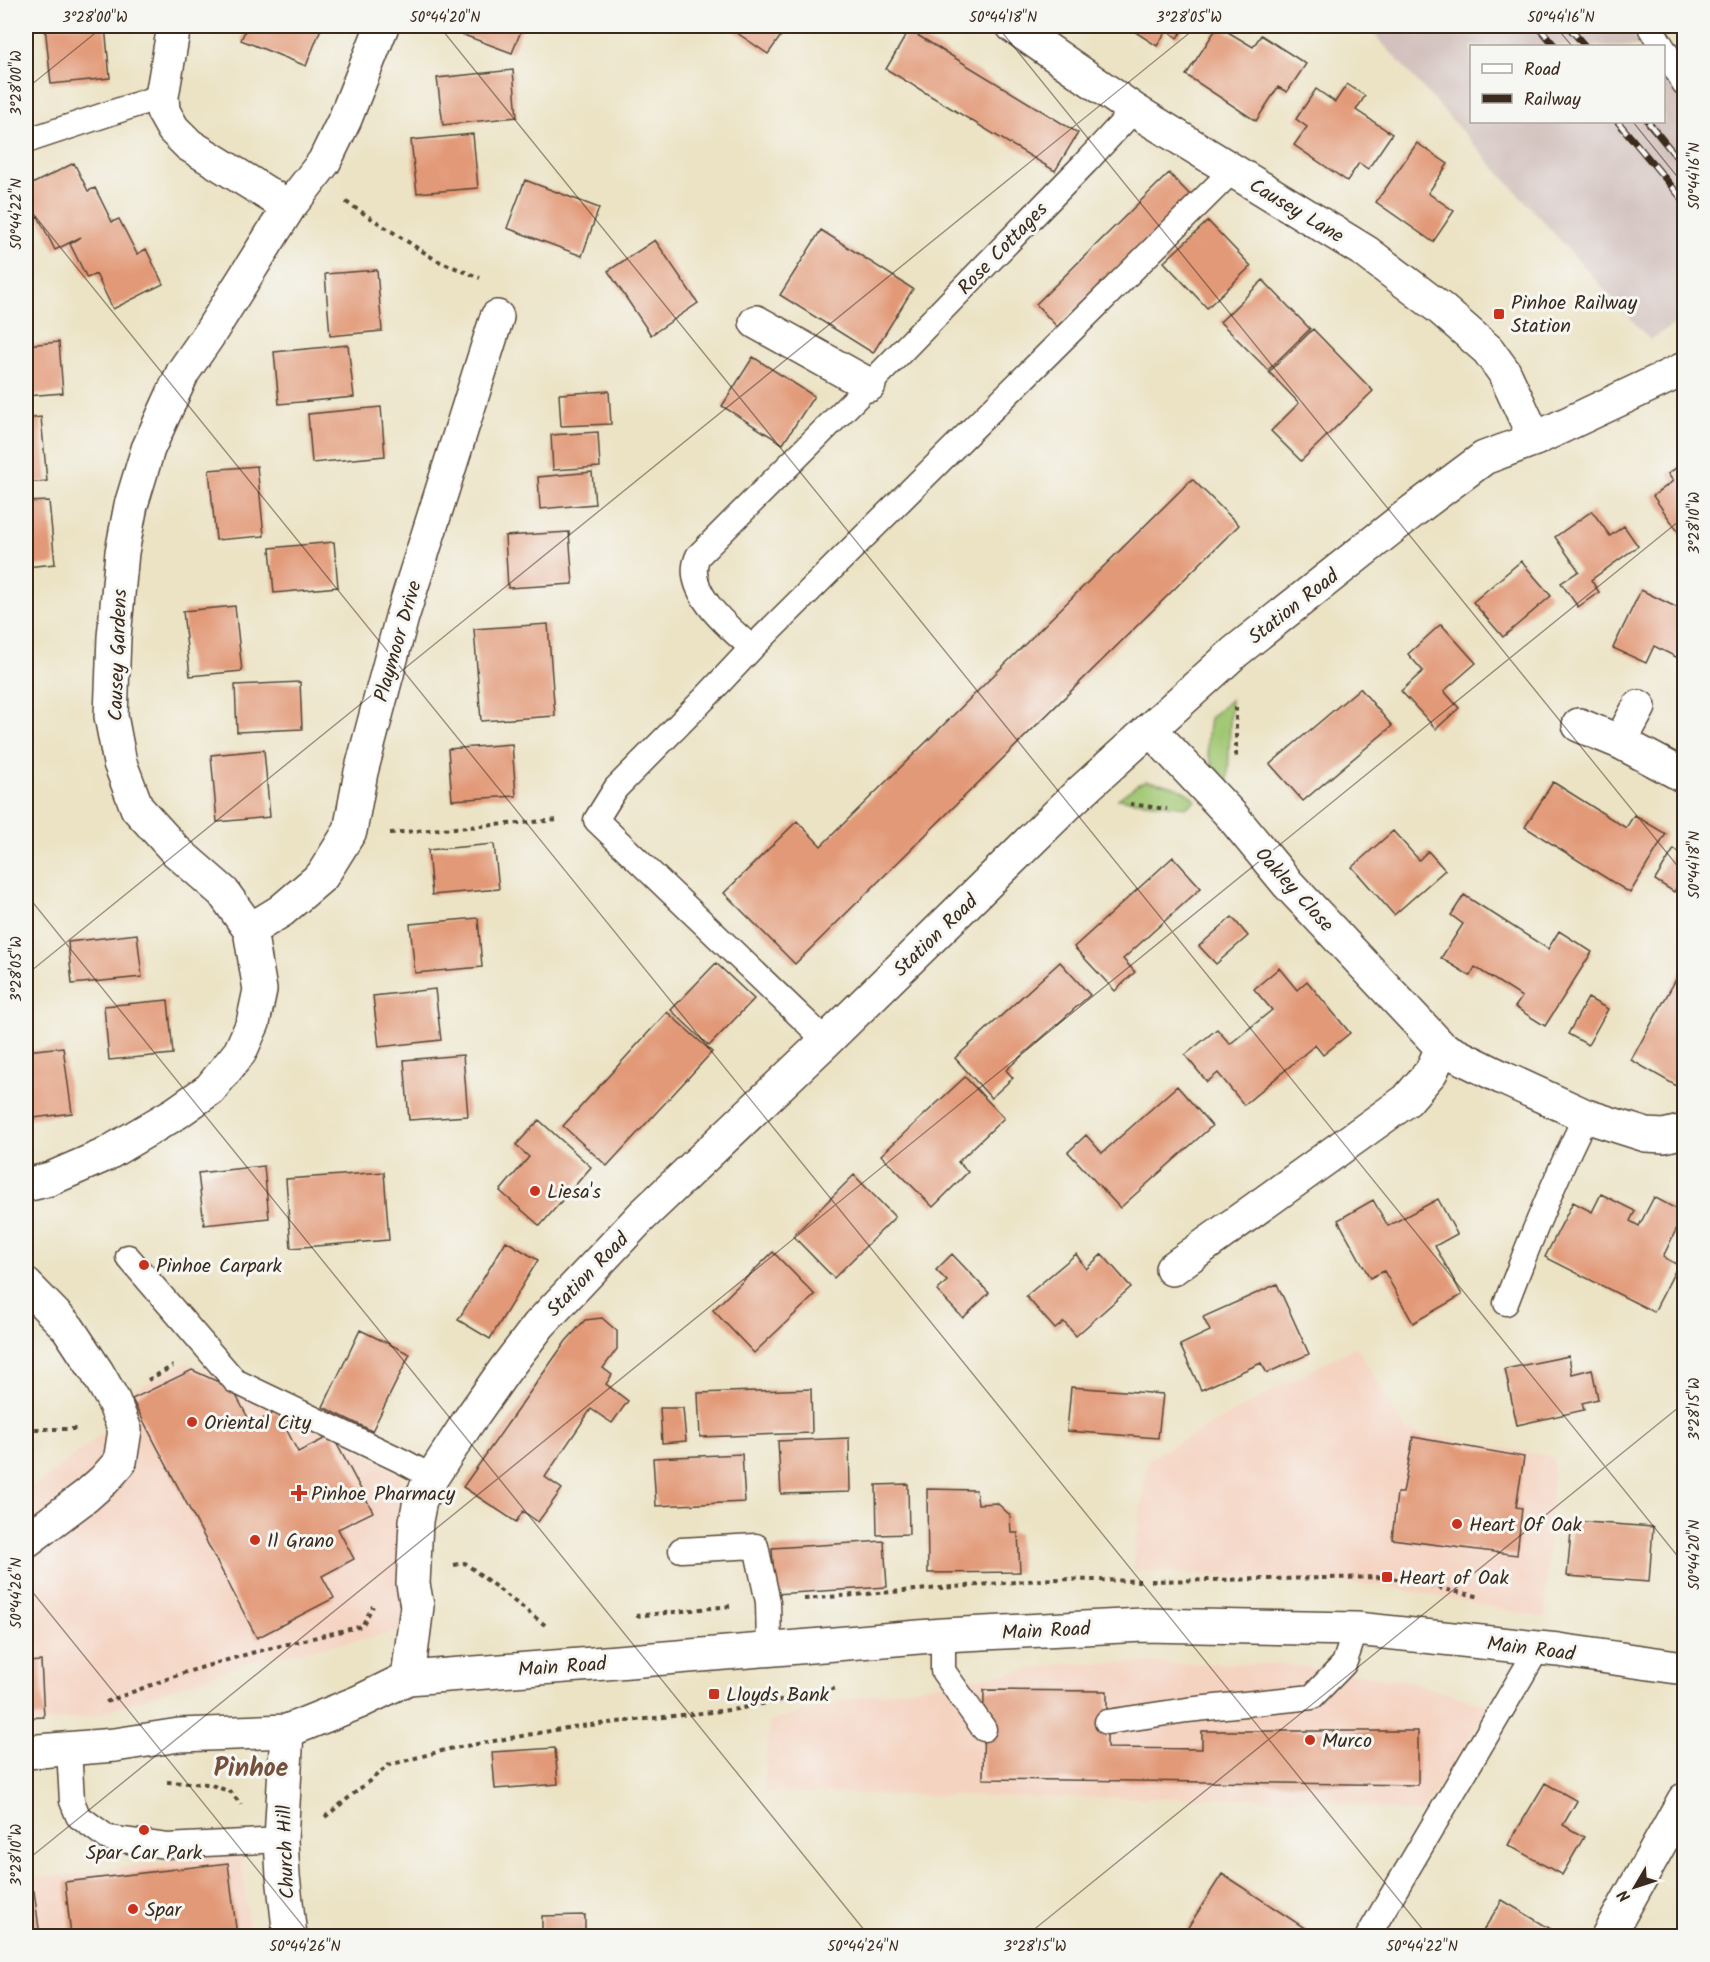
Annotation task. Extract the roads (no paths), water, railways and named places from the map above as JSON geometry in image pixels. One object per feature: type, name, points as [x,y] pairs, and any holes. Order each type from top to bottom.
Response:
[{"type":"street","points":[[174,26],[162,96],[163,111],[173,129],[189,145],[289,207]]},
{"type":"street","name":"Causey Gardens","points":[[26,1185],[50,1179],[105,1155],[176,1113],[210,1089],[240,1052],[253,1023],[260,990],[250,930],[223,892],[176,851],[137,808],[120,763],[111,716],[114,637],[122,552],[131,505],[148,449],[183,372],[289,207],[324,162],[345,119],[382,26]]},
{"type":"street","name":"Causey Lane","points":[[1013,26],[1134,110],[1366,252],[1441,309],[1488,350],[1504,372],[1534,439]]},
{"type":"street","name":"Playmoor Drive","points":[[250,930],[281,911],[322,876],[350,831],[361,772],[402,617],[497,317]]},
{"type":"street","points":[[756,322],[869,386]]},
{"type":"street","name":"Station Road","points":[[408,1678],[417,1606],[413,1584],[416,1521],[420,1500],[432,1477],[504,1371],[539,1325],[642,1216],[826,1041],[1074,798],[1234,652],[1484,458],[1534,439],[1684,369]]},
{"type":"street","points":[[1620,742],[1639,707]]},
{"type":"street","points":[[1579,725],[1620,742],[1684,776]]},
{"type":"street","name":"Oakley Close","points":[[1150,729],[1232,816],[1288,884],[1442,1047],[1586,1116],[1646,1135],[1664,1136],[1684,1131]]},
{"type":"street","points":[[1172,1269],[1407,1100],[1431,1072],[1442,1047]]},
{"type":"street","points":[[26,1285],[68,1328],[113,1400],[125,1430],[120,1462],[104,1480],[26,1541]]},
{"type":"street","name":"Main Road","points":[[408,1678],[943,1635],[1143,1625],[1356,1629],[1538,1648],[1684,1668]]},
{"type":"street","points":[[26,1752],[115,1745],[179,1735],[286,1731],[358,1702],[408,1678]]},
{"type":"street","name":"Church Hill","points":[[286,1731],[281,1840],[290,1936]]},
{"type":"street","points":[[1608,1936],[1684,1800]]},
{"type":"lane","points":[[1665,51],[1684,83]]},
{"type":"lane","points":[[26,141],[162,96]]},
{"type":"lane","name":"Rose Cottages","points":[[752,648],[722,622],[710,606],[697,583],[694,568],[698,556],[869,386],[1134,110]]},
{"type":"lane","points":[[826,1041],[596,820],[616,788],[752,648],[1232,171]]},
{"type":"lane","points":[[1506,1303],[1568,1152],[1586,1116]]},
{"type":"lane","points":[[128,1257],[235,1381],[432,1477]]},
{"type":"lane","points":[[681,1550],[756,1546],[768,1602],[769,1648]]},
{"type":"lane","points":[[1107,1722],[1187,1710],[1312,1697],[1344,1664],[1356,1629]]},
{"type":"lane","points":[[943,1635],[944,1671],[984,1729]]},
{"type":"lane","points":[[1368,1936],[1538,1648]]},
{"type":"lane","points":[[69,1749],[72,1801],[78,1816],[108,1838],[168,1846],[281,1840]]},
{"type":"railway","points":[[1538,26],[1554,45]]},
{"type":"railway","points":[[1568,26],[1584,45]]},
{"type":"railway","points":[[1619,123],[1684,201]]},
{"type":"railway","points":[[1649,123],[1684,166]]},
{"type":"place","name":"Pinhoe Railway Station","points":[[1499,314]]},
{"type":"place","name":"Liesa's","points":[[535,1191]]},
{"type":"place","name":"Pinhoe Carpark","points":[[144,1265]]},
{"type":"place","name":"Oriental City","points":[[192,1422]]},
{"type":"place","name":"Pinhoe Pharmacy","points":[[299,1493]]},
{"type":"place","name":"Heart Of Oak","points":[[1457,1524]]},
{"type":"place","name":"Il Grano","points":[[255,1540]]},
{"type":"place","name":"Heart of Oak","points":[[1387,1577]]},
{"type":"place","name":"Lloyds Bank","points":[[714,1694]]},
{"type":"place","name":"Murco","points":[[1310,1740]]},
{"type":"place","name":"Spar Car Park","points":[[144,1830]]},
{"type":"place","name":"Spar","points":[[133,1909]]},
{"type":"district","name":"Pinhoe","points":[[251,1767]]}]
